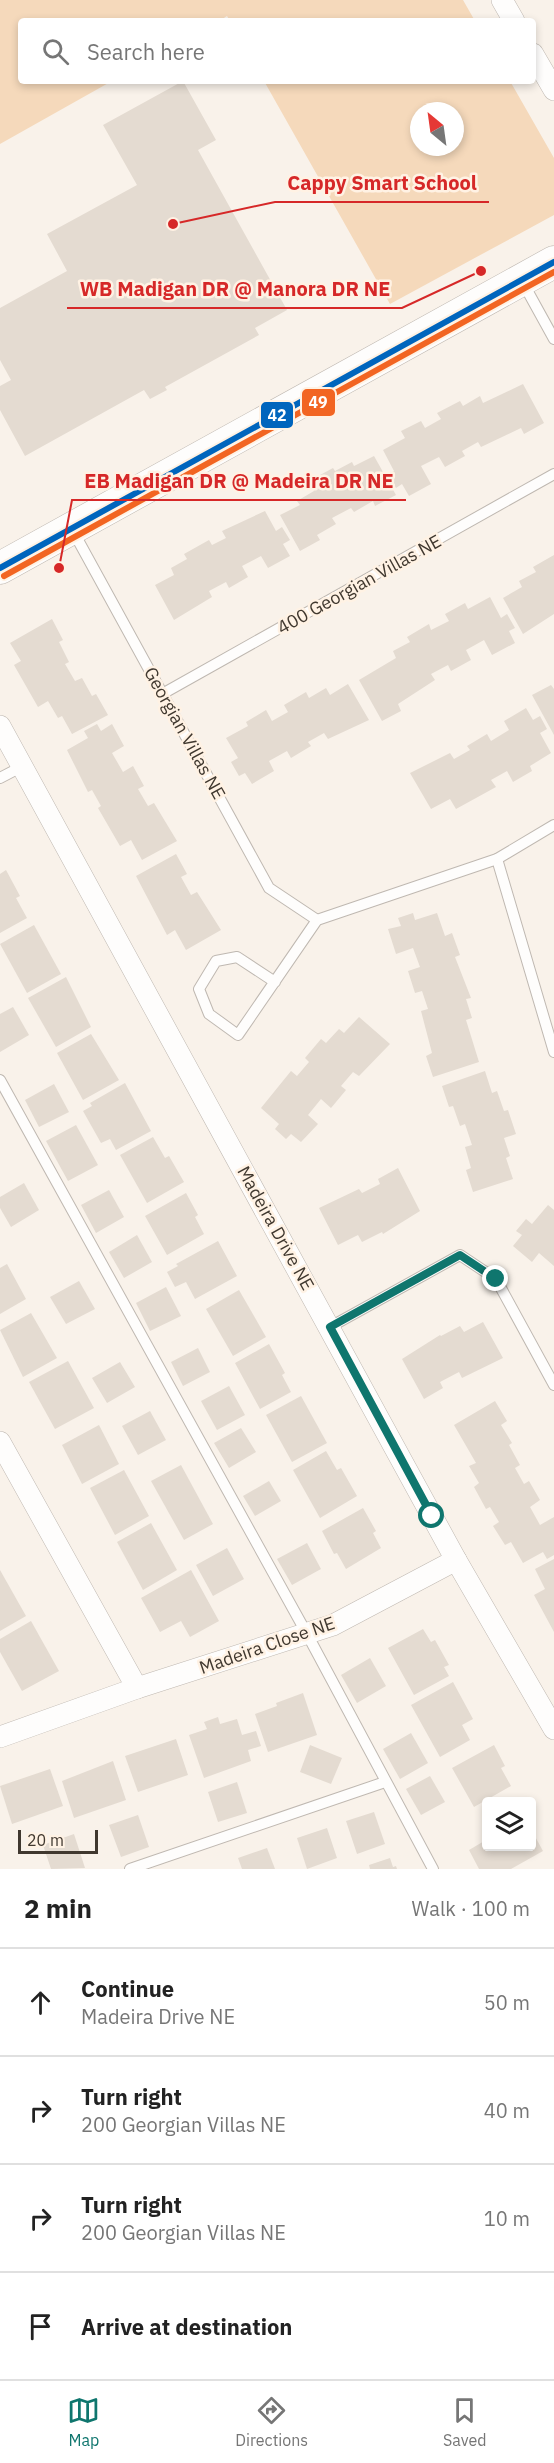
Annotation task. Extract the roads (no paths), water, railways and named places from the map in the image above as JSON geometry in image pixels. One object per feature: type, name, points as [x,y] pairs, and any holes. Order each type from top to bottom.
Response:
[{"type":"street","points":[[502,0],[512,18]]},
{"type":"street","points":[[536,59],[554,90]]},
{"type":"street","points":[[0,568],[554,262]]},
{"type":"street","name":"Madeira Drive NE","points":[[0,726],[456,1560],[554,1728]]},
{"type":"street","points":[[0,1442],[137,1688]]},
{"type":"street","name":"Madeira Close NE","points":[[0,1737],[137,1688],[333,1625],[456,1560]]},
{"type":"lane","points":[[521,280],[554,339]]},
{"type":"lane","name":"400 Georgian Villas NE","points":[[164,693],[554,474]]},
{"type":"lane","name":"Georgian Villas NE","points":[[71,528],[164,693],[269,888],[317,920]]},
{"type":"lane","points":[[0,778],[23,766]]},
{"type":"lane","points":[[275,982],[237,957],[216,962],[199,989],[209,1014],[238,1035],[275,982],[317,920],[497,859],[554,825]]},
{"type":"lane","points":[[497,859],[554,1052]]},
{"type":"lane","points":[[0,1080],[307,1634],[434,1869]]},
{"type":"lane","points":[[330,1327],[460,1255],[496,1279],[554,1385]]},
{"type":"lane","points":[[130,1869],[386,1782]]},
{"type":"place","name":"Cappy Smart School","points":[[173,224]]},
{"type":"place","name":"WB Madigan DR @ Manora DR NE","points":[[481,271]]},
{"type":"place","name":"EB Madigan DR @ Madeira DR NE","points":[[59,568]]}]
